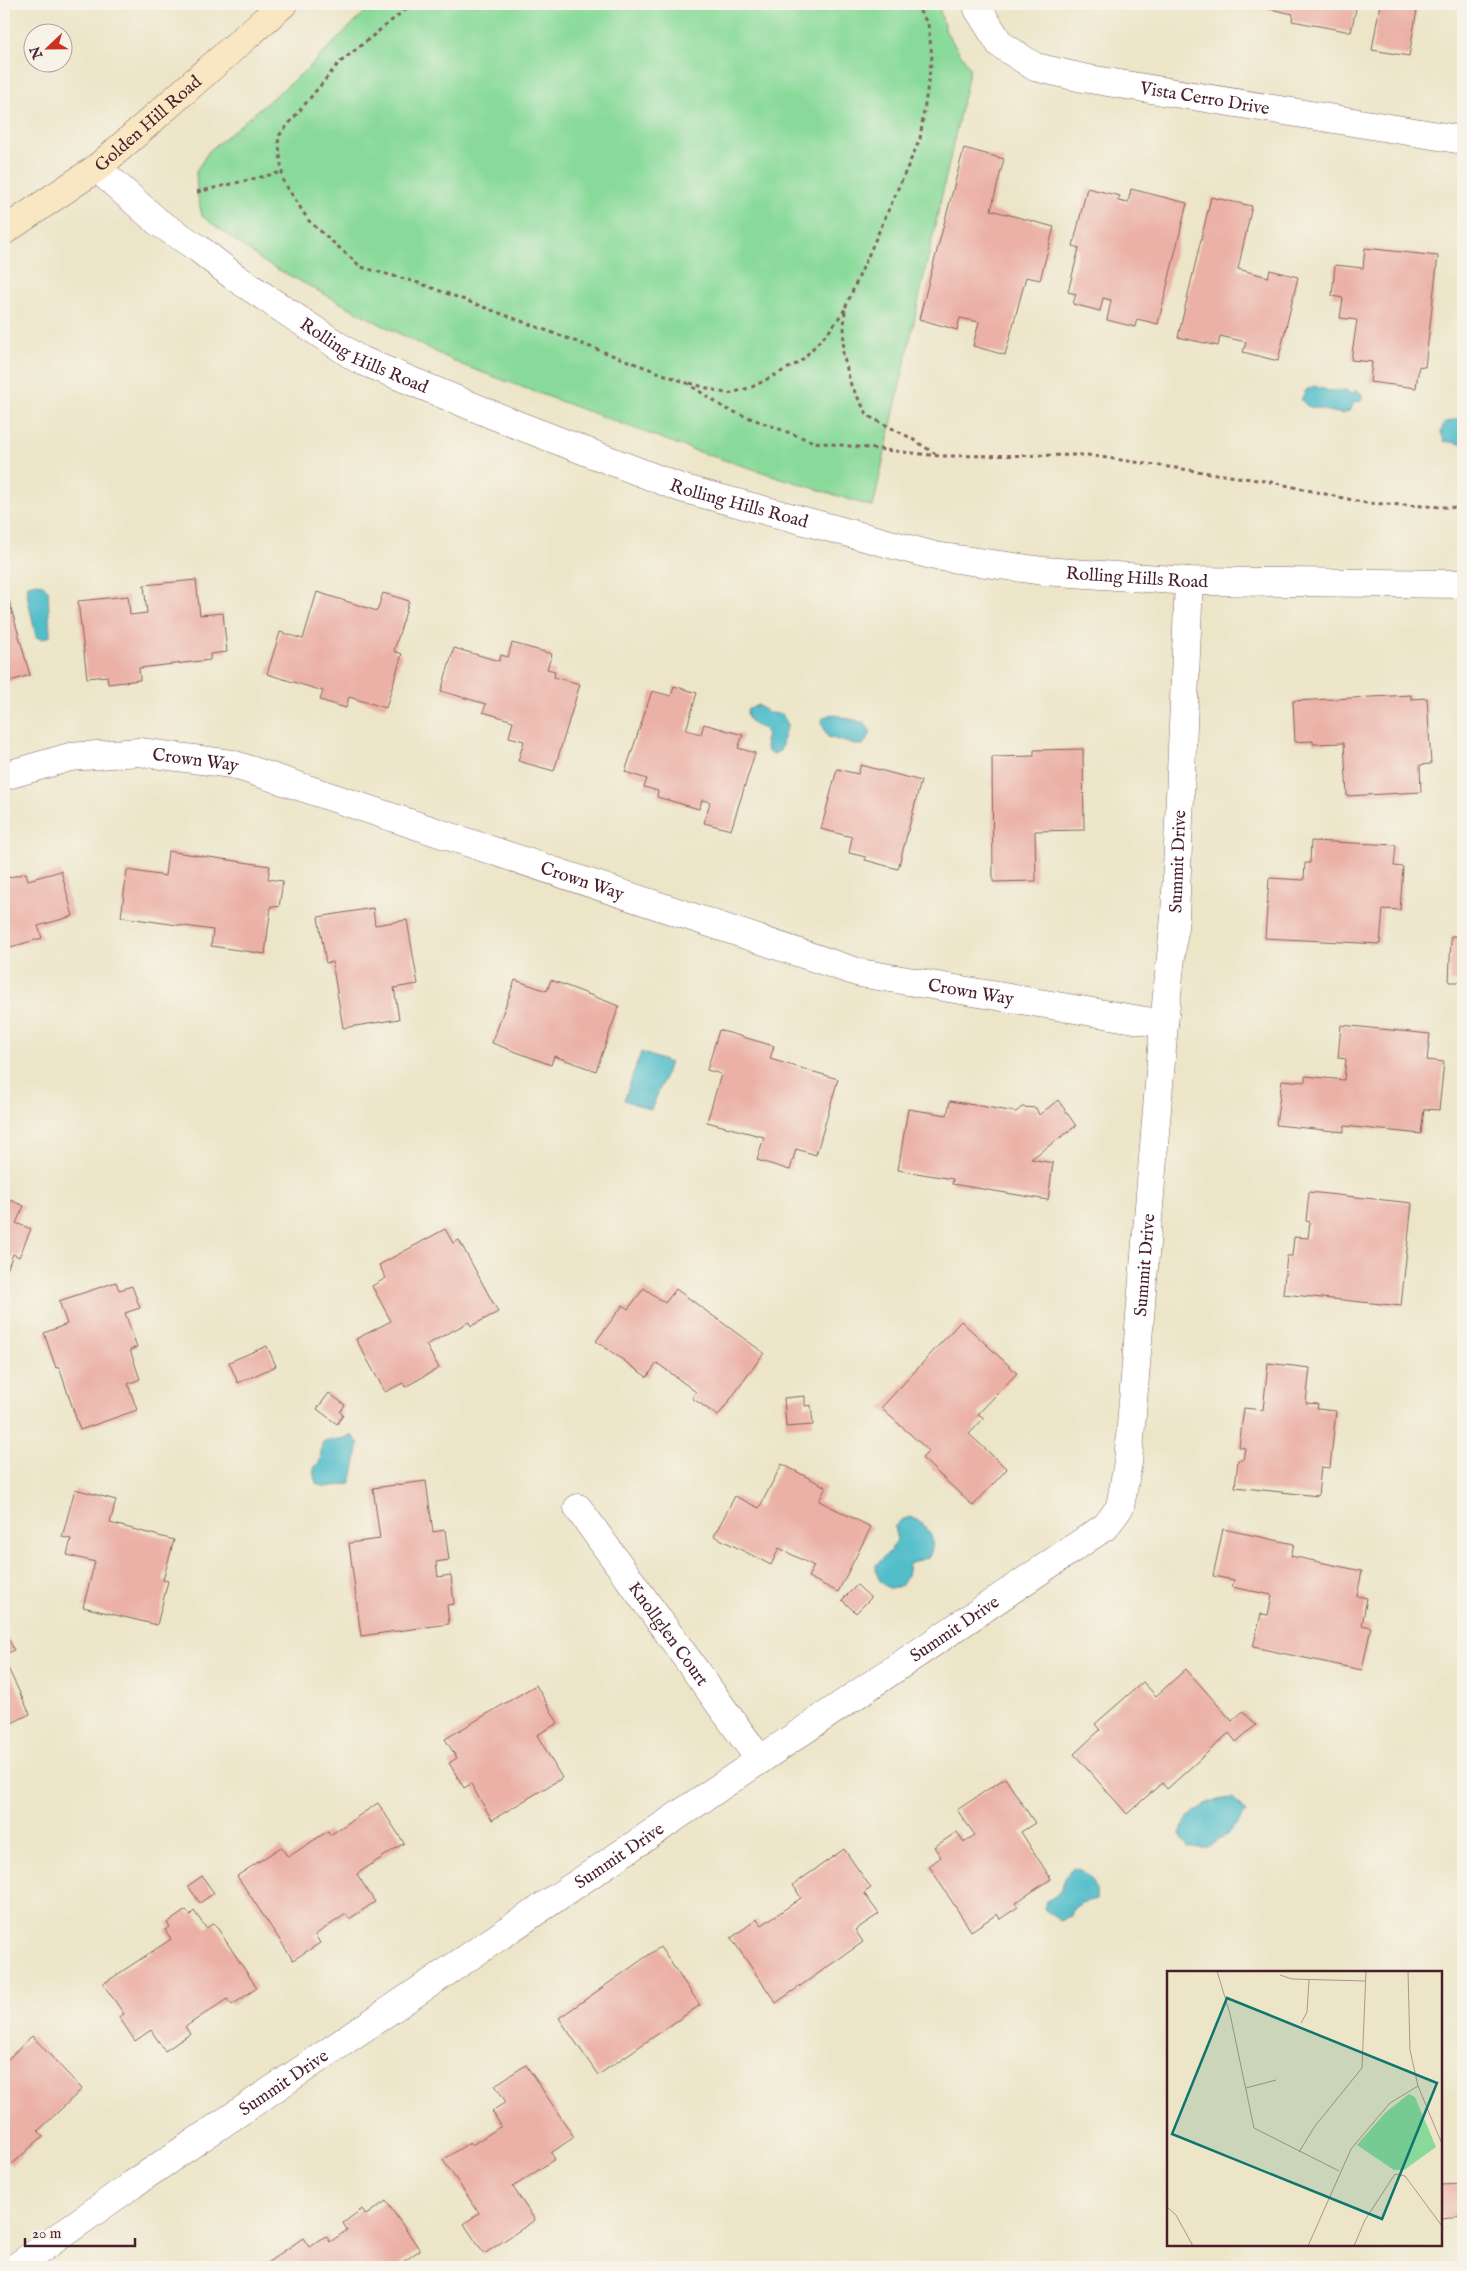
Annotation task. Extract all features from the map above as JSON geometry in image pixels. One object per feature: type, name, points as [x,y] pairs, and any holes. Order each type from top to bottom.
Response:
[{"type":"main road","name":"Golden Hill Road","points":[[4,231],[97,168],[283,4]]},
{"type":"street","name":"Vista Cerro Drive","points":[[977,4],[978,9],[1000,44],[1035,67],[1092,80],[1463,140]]},
{"type":"street","name":"Rolling Hills Road","points":[[97,168],[158,222],[199,249],[236,278],[358,359],[515,424],[672,484],[935,556],[1043,571],[1189,581],[1463,584]]},
{"type":"street","name":"Summit Drive","points":[[16,2267],[133,2184],[1106,1526],[1120,1507],[1128,1462],[1164,1024],[1175,917],[1189,581]]},
{"type":"street","name":"Crown Way","points":[[4,776],[70,757],[139,752],[232,764],[860,973],[1164,1024]]},
{"type":"street","name":"Knollglen Court","points":[[578,1508],[760,1760]]},
{"type":"path","points":[[412,4],[338,64],[278,136],[283,181],[309,221],[360,267],[419,284],[687,382],[728,394],[752,387],[800,362],[831,329],[845,308],[920,139],[932,56],[928,24],[915,4]]},
{"type":"path","points":[[197,192],[282,172]]},
{"type":"path","points":[[845,308],[843,354],[850,385],[868,416],[909,437],[940,456]]},
{"type":"path","points":[[687,382],[726,409],[814,442],[940,456],[1087,455],[1272,482],[1366,503],[1463,508]]},
{"type":"green space","points":[[373,4],[938,4],[946,32],[970,68],[873,507],[693,450],[462,365],[264,262],[202,216],[197,192],[196,171],[209,151],[307,69]]},
{"type":"water","points":[[1314,386],[1329,391],[1345,390],[1351,394],[1357,390],[1362,394],[1362,399],[1359,402],[1354,401],[1351,410],[1342,414],[1307,406],[1301,400],[1306,390]]},
{"type":"water","points":[[1463,417],[1463,444],[1444,441],[1441,432],[1444,423]]},
{"type":"water","points":[[42,584],[48,590],[50,636],[42,639],[36,637],[27,594],[28,585]]},
{"type":"water","points":[[758,705],[768,713],[782,714],[788,725],[780,751],[773,754],[767,751],[765,741],[767,735],[764,729],[754,724],[748,717],[747,710]]},
{"type":"water","points":[[832,714],[865,723],[871,733],[863,745],[856,745],[828,737],[821,722],[824,717]]},
{"type":"water","points":[[641,1052],[670,1063],[651,1110],[624,1100]]},
{"type":"water","points":[[353,1436],[359,1444],[350,1484],[325,1487],[317,1484],[314,1472],[315,1466],[320,1462],[322,1443],[328,1440]]},
{"type":"water","points":[[911,1517],[927,1528],[932,1538],[932,1550],[929,1557],[909,1564],[907,1576],[902,1585],[891,1589],[879,1580],[876,1565],[890,1551],[897,1540],[894,1527],[901,1520]]},
{"type":"water","points":[[1233,1798],[1246,1813],[1228,1834],[1207,1848],[1188,1848],[1180,1835],[1188,1819],[1200,1808],[1208,1804]]},
{"type":"water","points":[[1073,1868],[1083,1872],[1094,1883],[1096,1899],[1081,1903],[1073,1909],[1071,1917],[1060,1921],[1044,1909],[1046,1901],[1058,1894]]},
{"type":"building","points":[[1247,4],[1357,4],[1351,32],[1292,21],[1293,14]]},
{"type":"building","points":[[1380,4],[1418,4],[1409,56],[1372,50]]},
{"type":"building","points":[[964,148],[1004,159],[991,210],[1054,227],[1040,280],[1026,277],[1005,355],[973,346],[979,322],[960,318],[957,330],[919,319]]},
{"type":"building","points":[[1087,188],[1120,196],[1118,201],[1128,203],[1131,189],[1187,203],[1158,324],[1137,319],[1135,327],[1107,320],[1111,300],[1103,298],[1100,311],[1073,304],[1076,294],[1068,292],[1079,248],[1073,246]]},
{"type":"building","points":[[1211,197],[1252,206],[1238,269],[1268,277],[1270,270],[1298,277],[1278,361],[1243,352],[1246,342],[1220,336],[1218,346],[1178,337]]},
{"type":"building","points":[[1365,248],[1438,256],[1425,367],[1419,366],[1416,388],[1370,382],[1372,362],[1351,360],[1357,320],[1340,318],[1343,298],[1332,296],[1335,265],[1363,268]]},
{"type":"building","points":[[196,580],[200,615],[223,613],[227,652],[210,654],[210,660],[139,668],[140,680],[108,684],[107,676],[87,678],[78,601],[128,596],[130,615],[147,613],[144,585]]},
{"type":"building","points":[[317,592],[377,611],[383,593],[409,601],[394,651],[402,654],[386,708],[349,697],[346,708],[320,700],[323,691],[267,674],[280,632],[303,639]]},
{"type":"building","points":[[8,597],[30,675],[4,683],[4,598]]},
{"type":"building","points":[[512,643],[552,654],[547,669],[555,671],[554,677],[580,684],[554,771],[518,761],[524,741],[509,737],[513,721],[483,712],[486,704],[441,691],[454,648],[499,661],[501,655],[508,657]]},
{"type":"building","points":[[674,686],[697,693],[686,730],[701,734],[704,724],[743,735],[738,748],[755,753],[731,830],[704,823],[710,802],[702,800],[699,809],[657,797],[658,791],[644,787],[647,779],[625,772],[652,691],[671,696]]},
{"type":"building","points":[[1411,695],[1411,699],[1427,698],[1431,764],[1420,765],[1421,792],[1347,796],[1344,743],[1313,744],[1313,741],[1295,742],[1293,701]]},
{"type":"building","points":[[1083,749],[1084,830],[1035,831],[1036,881],[993,882],[992,757],[1034,756],[1034,750]]},
{"type":"building","points":[[861,765],[921,781],[898,869],[865,860],[866,857],[849,853],[852,837],[821,829],[837,769],[858,774]]},
{"type":"building","points":[[1311,841],[1396,845],[1394,866],[1403,867],[1400,910],[1383,909],[1380,944],[1265,938],[1269,878],[1304,880],[1305,863],[1310,863]]},
{"type":"building","points":[[168,851],[270,866],[268,879],[283,881],[279,907],[271,906],[265,954],[211,946],[213,930],[121,917],[127,870],[165,876]]},
{"type":"building","points":[[4,867],[7,878],[26,873],[28,880],[61,871],[73,916],[38,926],[42,938],[4,949]]},
{"type":"building","points":[[373,908],[375,925],[407,920],[418,984],[394,988],[399,1019],[343,1028],[332,962],[326,963],[318,917]]},
{"type":"building","points":[[1451,936],[1463,936],[1463,982],[1449,982]]},
{"type":"building","points":[[515,980],[547,991],[551,980],[619,1006],[596,1071],[554,1056],[551,1065],[492,1043]]},
{"type":"building","points":[[1341,1025],[1430,1034],[1427,1060],[1444,1062],[1439,1110],[1424,1109],[1421,1134],[1344,1126],[1344,1132],[1276,1125],[1282,1080],[1305,1082],[1305,1076],[1344,1080],[1346,1059],[1338,1058]]},
{"type":"building","points":[[719,1030],[774,1046],[770,1059],[838,1079],[816,1155],[796,1149],[790,1170],[757,1160],[764,1137],[707,1122],[721,1074],[707,1070]]},
{"type":"building","points":[[1058,1100],[1076,1126],[1031,1159],[1053,1163],[1048,1200],[952,1184],[953,1179],[898,1170],[908,1109],[947,1115],[950,1101],[1016,1112],[1022,1107],[1036,1108],[1039,1115]]},
{"type":"building","points":[[1309,1192],[1412,1203],[1401,1306],[1283,1294],[1287,1256],[1292,1256],[1294,1237],[1308,1238],[1310,1222],[1306,1221]]},
{"type":"building","points":[[4,1197],[24,1206],[16,1223],[31,1229],[19,1257],[13,1254],[4,1278]]},
{"type":"building","points":[[445,1229],[453,1243],[459,1240],[498,1312],[471,1326],[469,1322],[426,1345],[439,1368],[405,1387],[403,1383],[385,1392],[356,1339],[391,1321],[372,1286],[386,1278],[379,1265]]},
{"type":"building","points":[[116,1282],[119,1290],[132,1286],[140,1308],[125,1313],[137,1347],[130,1350],[140,1379],[128,1384],[137,1410],[80,1430],[59,1367],[56,1368],[44,1333],[67,1324],[59,1301]]},
{"type":"building","points":[[644,1288],[665,1303],[676,1289],[764,1353],[718,1416],[692,1398],[696,1392],[657,1363],[647,1377],[596,1341],[623,1305],[628,1309]]},
{"type":"building","points":[[961,1321],[1017,1373],[978,1414],[984,1418],[969,1434],[1007,1469],[973,1506],[922,1458],[929,1451],[881,1408]]},
{"type":"building","points":[[267,1346],[276,1366],[238,1383],[229,1362]]},
{"type":"building","points":[[1268,1363],[1310,1368],[1306,1403],[1318,1404],[1317,1409],[1336,1411],[1330,1468],[1321,1467],[1318,1496],[1235,1487],[1238,1460],[1243,1460],[1245,1448],[1239,1447],[1244,1408],[1263,1410]]},
{"type":"building","points":[[329,1393],[345,1405],[340,1412],[343,1415],[337,1424],[317,1409]]},
{"type":"building","points":[[805,1396],[805,1406],[811,1405],[813,1425],[786,1427],[784,1398]]},
{"type":"building","points":[[782,1464],[826,1487],[819,1501],[871,1527],[838,1592],[808,1577],[814,1566],[779,1548],[771,1565],[714,1536],[735,1496],[759,1508]]},
{"type":"building","points":[[426,1481],[433,1532],[445,1530],[449,1560],[436,1562],[438,1577],[451,1575],[454,1604],[447,1605],[449,1624],[361,1636],[349,1543],[380,1539],[373,1488]]},
{"type":"building","points":[[75,1489],[116,1500],[110,1523],[174,1540],[163,1580],[168,1581],[157,1625],[83,1607],[95,1562],[67,1555],[71,1539],[62,1537]]},
{"type":"building","points":[[1223,1529],[1294,1544],[1291,1556],[1362,1571],[1357,1596],[1367,1598],[1362,1625],[1371,1627],[1362,1670],[1253,1647],[1261,1614],[1268,1615],[1272,1595],[1232,1587],[1234,1580],[1213,1576]]},
{"type":"building","points":[[857,1585],[871,1598],[856,1613],[842,1600]]},
{"type":"building","points":[[4,1629],[14,1650],[4,1655]]},
{"type":"building","points":[[4,1660],[30,1714],[4,1727]]},
{"type":"building","points":[[1186,1669],[1232,1721],[1243,1711],[1256,1725],[1236,1742],[1229,1733],[1167,1789],[1162,1783],[1127,1814],[1074,1754],[1100,1730],[1095,1724],[1143,1682],[1156,1696]]},
{"type":"building","points":[[536,1685],[558,1723],[537,1735],[562,1778],[492,1820],[471,1784],[464,1788],[449,1763],[457,1758],[445,1739]]},
{"type":"building","points":[[1005,1778],[1035,1823],[1021,1832],[1051,1879],[1015,1903],[1018,1907],[1000,1919],[997,1914],[971,1931],[929,1866],[941,1857],[934,1847],[957,1832],[964,1842],[975,1835],[957,1810]]},
{"type":"building","points":[[378,1803],[404,1843],[357,1874],[375,1902],[349,1919],[346,1914],[315,1935],[320,1943],[293,1960],[237,1876],[281,1847],[288,1857],[328,1831],[330,1835]]},
{"type":"building","points":[[844,1849],[871,1888],[864,1893],[879,1914],[855,1930],[863,1942],[776,2003],[731,1938],[757,1919],[762,1925],[801,1898],[793,1885]]},
{"type":"building","points":[[202,1876],[214,1893],[200,1903],[188,1886]]},
{"type":"building","points":[[186,1910],[190,1915],[194,1911],[206,1928],[214,1923],[257,1988],[232,2005],[227,1999],[185,2027],[190,2034],[165,2051],[151,2030],[135,2041],[119,2017],[124,2014],[103,1984],[171,1939],[165,1930],[170,1927],[167,1923]]},
{"type":"building","points":[[660,1947],[700,2005],[598,2075],[559,2018]]},
{"type":"building","points":[[32,2036],[82,2089],[38,2131],[43,2136],[11,2165],[4,2157],[4,2063]]},
{"type":"building","points":[[526,2065],[574,2137],[551,2153],[555,2159],[513,2187],[535,2220],[484,2254],[464,2224],[479,2213],[443,2160],[470,2142],[472,2145],[501,2126],[492,2111],[506,2102],[495,2085]]},
{"type":"building","points":[[1463,2184],[1463,2216],[1442,2218],[1442,2185]]},
{"type":"building","points":[[386,2201],[420,2250],[396,2267],[261,2267],[303,2238],[309,2247],[326,2236],[330,2242],[347,2230],[343,2223],[362,2209],[366,2215]]}]
